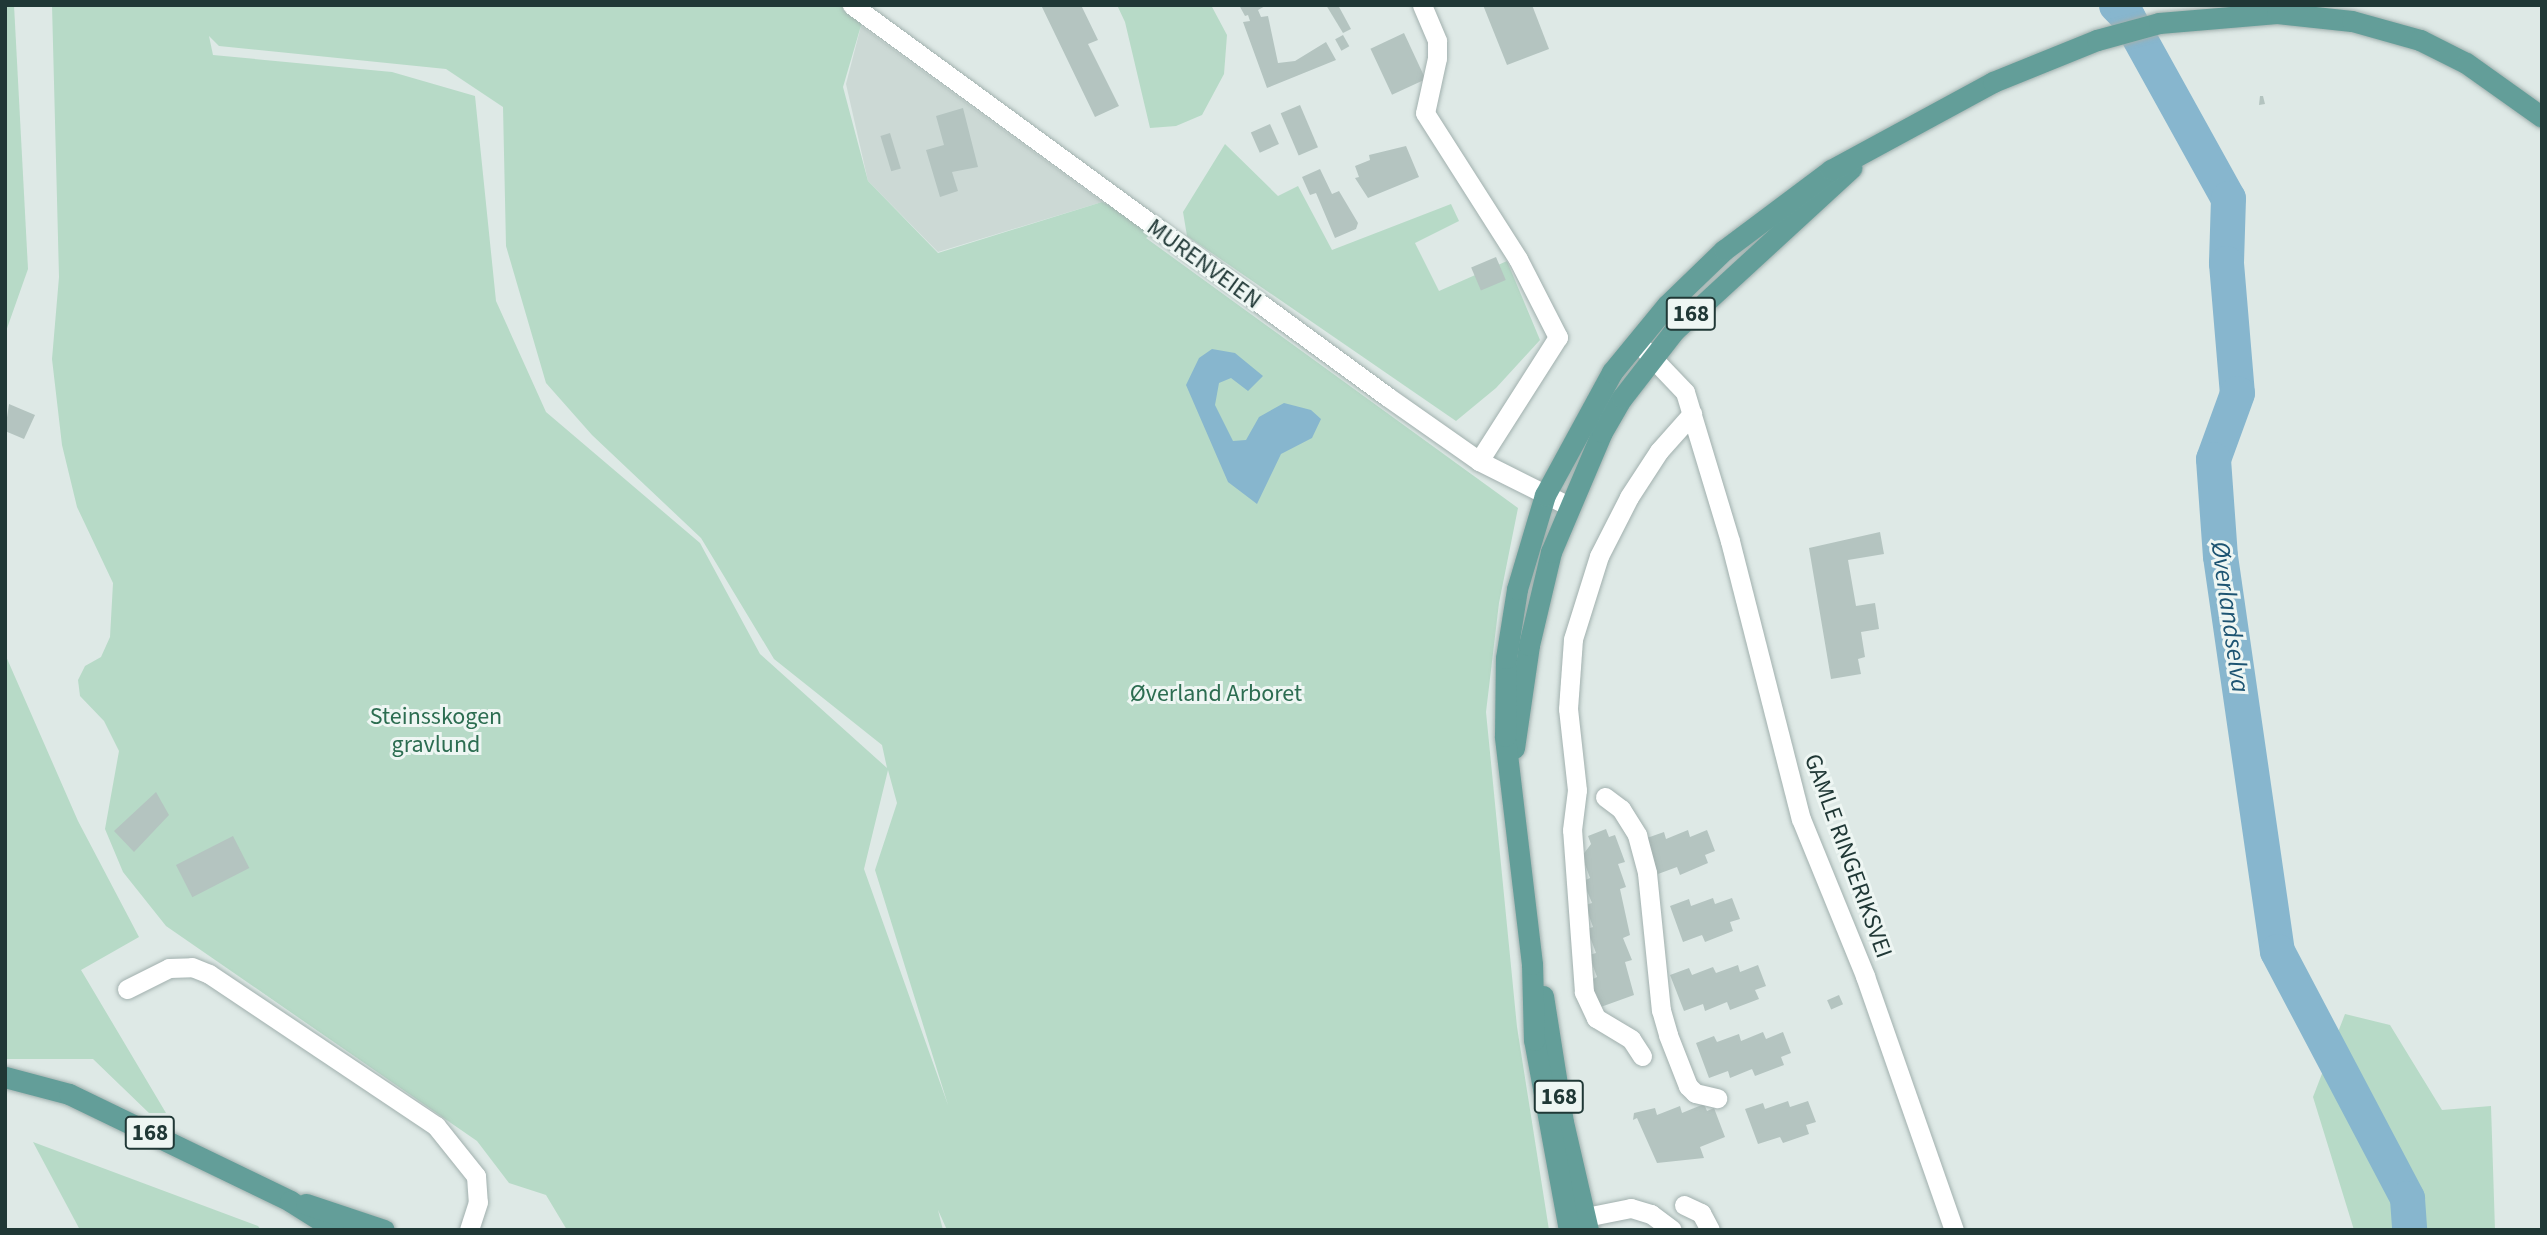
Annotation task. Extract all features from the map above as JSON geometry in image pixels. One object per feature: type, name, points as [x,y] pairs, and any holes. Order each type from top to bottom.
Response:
[{"type":"main road","name":"168","points":[[1577,1224],[1536,1060],[1530,999],[1532,964],[1505,724],[1509,637],[1525,559],[1545,495],[1592,404],[1635,342],[1732,244],[1831,170],[1859,159],[1993,82],[2097,40],[2159,23],[2277,13],[2352,21],[2420,40],[2466,63],[2542,117]]},
{"type":"main road","name":"168","points":[[1510,761],[1538,601],[1567,505],[1602,432],[1653,356],[1730,276],[1841,180],[1859,159]]},
{"type":"main road","name":"168","points":[[5,1077],[69,1094],[290,1201],[336,1230]]},
{"type":"main road","name":"168","points":[[314,1218],[384,1230]]},
{"type":"street","name":"MURENVEIEN","points":[[852,5],[1479,461],[1567,505]]},
{"type":"street","points":[[1422,5],[1437,50],[1425,113],[1518,259],[1558,337],[1479,461]]},
{"type":"street","name":"GAMLE RINGERIKSVEI","points":[[1635,342],[1653,356],[1685,393],[1730,541],[1801,819],[1865,976],[1954,1230]]},
{"type":"street","points":[[1642,1056],[1631,1039],[1596,1018],[1584,992],[1572,830],[1577,790],[1569,697],[1573,639],[1599,556],[1629,497],[1659,451],[1692,414]]},
{"type":"street","points":[[1605,797],[1621,809],[1637,835],[1647,873],[1661,1010],[1668,1035],[1688,1086],[1695,1093],[1717,1098]]},
{"type":"street","points":[[127,989],[169,968],[192,967],[209,974],[436,1126],[476,1176],[478,1202],[469,1230]]},
{"type":"street","points":[[1684,1205],[1701,1213],[1710,1230]]},
{"type":"street","points":[[1577,1224],[1631,1208],[1651,1214],[1672,1230]]},
{"type":"shaded area","points":[[861,26],[1102,202],[938,252],[868,181],[846,84]]},
{"type":"green space","points":[[5,5],[14,5],[28,269],[5,334]]},
{"type":"green space","points":[[52,5],[867,5],[843,87],[868,181],[938,253],[1102,202],[1158,229],[1146,238],[1518,508],[1499,603],[1486,712],[1517,1027],[1549,1230],[947,1230],[938,1210],[943,1230],[567,1230],[546,1195],[509,1183],[477,1141],[166,926],[123,872],[105,829],[119,751],[104,721],[80,696],[78,680],[85,666],[101,657],[110,637],[113,583],[77,507],[62,445],[52,359],[59,277]],"holes":[[[209,36],[219,46],[446,69],[503,107],[506,246],[546,383],[592,435],[701,538],[774,659],[882,745],[887,768],[760,654],[700,543],[546,412],[496,301],[475,96],[392,72],[213,55]],[[888,770],[897,803],[875,870],[948,1105],[864,869]]]},
{"type":"green space","points":[[1117,5],[1211,5],[1227,35],[1224,74],[1202,115],[1176,126],[1150,128],[1125,22]]},
{"type":"green space","points":[[1225,144],[1278,196],[1298,186],[1332,250],[1451,204],[1459,221],[1415,243],[1439,291],[1507,261],[1540,340],[1496,388],[1456,421],[1187,236],[1183,212]]},
{"type":"green space","points":[[5,654],[78,821],[139,937],[81,970],[166,1113],[149,1113],[93,1059],[5,1059]]},
{"type":"green space","points":[[2345,1014],[2390,1025],[2442,1110],[2491,1106],[2495,1230],[2354,1230],[2313,1097]]},
{"type":"green space","points":[[33,1142],[258,1226],[261,1230],[80,1230]]},
{"type":"water","points":[[1212,349],[1235,353],[1263,376],[1248,391],[1231,378],[1219,383],[1215,405],[1233,441],[1246,440],[1259,417],[1284,403],[1311,410],[1321,419],[1312,438],[1281,454],[1257,504],[1228,482],[1186,385],[1199,358]]},
{"type":"building","points":[[1041,5],[1081,5],[1098,40],[1088,44],[1119,106],[1095,117]]},
{"type":"building","points":[[1239,5],[1267,5],[1258,10],[1261,17],[1268,16],[1278,63],[1295,61],[1326,42],[1336,60],[1267,88],[1243,22],[1250,21],[1248,15],[1245,16]]},
{"type":"building","points":[[1326,5],[1338,5],[1351,29],[1343,33]]},
{"type":"building","points":[[1483,5],[1532,5],[1549,49],[1507,65]]},
{"type":"building","points":[[1404,33],[1426,79],[1392,95],[1370,49]]},
{"type":"building","points":[[1343,35],[1349,46],[1341,51],[1335,39]]},
{"type":"building","points":[[2260,96],[2263,96],[2265,104],[2259,105]]},
{"type":"building","points":[[1300,105],[1318,147],[1299,156],[1281,113]]},
{"type":"building","points":[[963,108],[978,167],[952,172],[958,191],[940,197],[926,150],[944,145],[936,116]]},
{"type":"building","points":[[1270,124],[1279,144],[1260,153],[1251,133]]},
{"type":"building","points":[[890,133],[901,168],[891,171],[880,136]]},
{"type":"building","points":[[1406,146],[1419,177],[1368,198],[1355,178],[1359,177],[1355,166],[1370,160],[1369,155]]},
{"type":"building","points":[[1320,169],[1332,194],[1339,191],[1358,223],[1356,229],[1335,238],[1316,193],[1310,195],[1302,177]]},
{"type":"building","points":[[1496,257],[1506,280],[1481,291],[1471,268]]},
{"type":"building","points":[[9,404],[35,415],[24,439],[5,431]]},
{"type":"building","points":[[1880,532],[1884,554],[1848,560],[1856,606],[1875,603],[1879,629],[1861,632],[1865,657],[1858,659],[1861,674],[1831,679],[1809,548]]},
{"type":"building","points":[[156,792],[169,815],[134,852],[114,831]]},
{"type":"building","points":[[1606,829],[1609,837],[1615,835],[1625,862],[1618,864],[1626,887],[1620,889],[1630,935],[1623,938],[1632,960],[1625,962],[1634,995],[1598,1008],[1591,980],[1597,977],[1589,955],[1596,953],[1587,929],[1593,927],[1585,905],[1592,903],[1583,881],[1590,878],[1582,856],[1591,844],[1588,836]]},
{"type":"building","points":[[1688,830],[1690,837],[1707,830],[1715,851],[1705,855],[1708,863],[1680,875],[1677,867],[1658,874],[1644,839],[1664,832],[1666,839]]},
{"type":"building","points":[[233,836],[249,868],[192,897],[176,865]]},
{"type":"building","points":[[1713,898],[1715,904],[1732,898],[1740,919],[1730,922],[1733,931],[1705,942],[1702,935],[1683,942],[1670,906],[1689,899],[1691,906]]},
{"type":"building","points":[[1738,965],[1740,972],[1758,965],[1766,986],[1755,990],[1759,999],[1730,1010],[1727,1002],[1705,1011],[1703,1004],[1684,1011],[1670,975],[1689,968],[1692,975],[1713,967],[1716,973]]},
{"type":"building","points":[[1839,995],[1843,1004],[1831,1009],[1827,1000]]},
{"type":"building","points":[[1763,1032],[1766,1039],[1783,1032],[1791,1053],[1781,1057],[1784,1065],[1755,1076],[1752,1069],[1730,1078],[1728,1071],[1709,1078],[1696,1043],[1714,1036],[1717,1042],[1739,1034],[1741,1041]]},
{"type":"building","points":[[1788,1101],[1790,1107],[1808,1101],[1816,1122],[1806,1125],[1809,1134],[1783,1143],[1780,1137],[1758,1144],[1745,1109],[1763,1103],[1765,1109]]},
{"type":"building","points":[[1704,1104],[1707,1111],[1714,1108],[1725,1137],[1700,1147],[1704,1158],[1657,1163],[1637,1118],[1633,1120],[1634,1113],[1655,1108],[1657,1115],[1680,1106],[1682,1113]]},
{"type":"waterway","name":"Øverlandselva","points":[[2116,5],[2127,16],[2228,198],[2226,263],[2237,393],[2213,459],[2220,556],[2277,951],[2407,1198],[2409,1230]]},
{"type":"park label","name":"Øverland Arboret","points":[[1216,694]]},
{"type":"park label","name":"Steinsskogen gravlund","points":[[436,731]]}]
